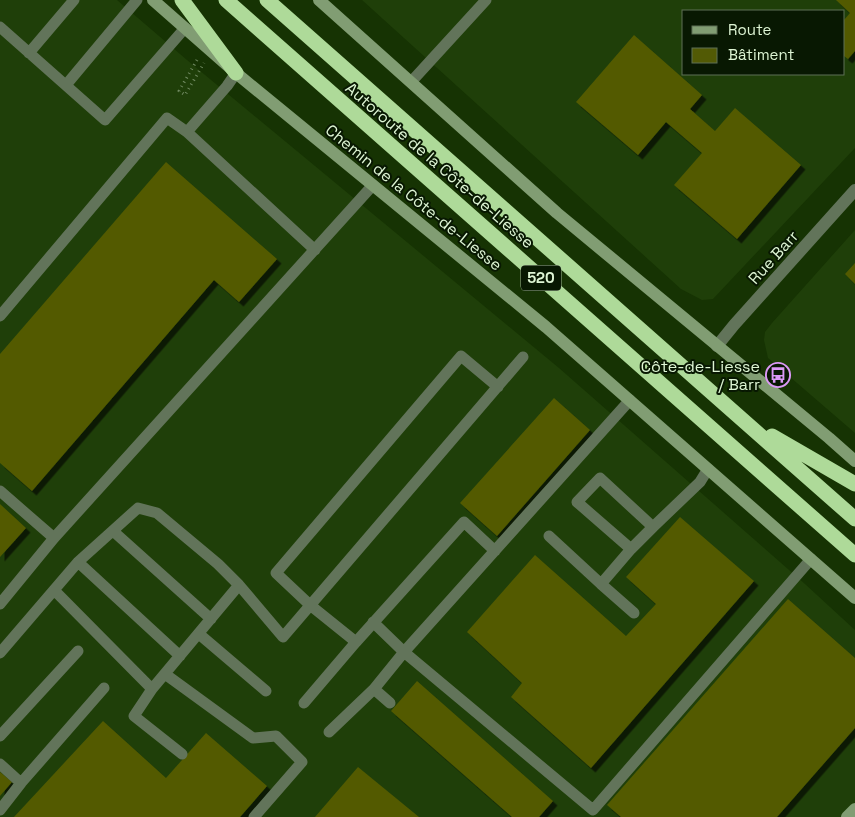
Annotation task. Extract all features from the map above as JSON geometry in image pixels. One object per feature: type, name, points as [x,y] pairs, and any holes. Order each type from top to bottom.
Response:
[{"type":"highway","points":[[182,0],[236,72]]},
{"type":"highway","name":"Autoroute de la Côte-de-Liesse","points":[[226,0],[855,555]]},
{"type":"highway","name":"Autoroute de la Côte-de-Liesse","points":[[267,0],[855,518]]},
{"type":"highway","points":[[742,419],[855,484]]},
{"type":"main road","name":"Chemin de la Côte-de-Liesse","points":[[154,0],[236,72],[520,306],[855,598]]},
{"type":"main road","points":[[319,0],[557,213],[855,461]]},
{"type":"main road","points":[[847,817],[855,808]]},
{"type":"street","name":"Rue Barr","points":[[717,346],[734,324],[855,190]]},
{"type":"lane","points":[[29,53],[74,0]]},
{"type":"lane","points":[[66,85],[137,0]]},
{"type":"lane","points":[[411,82],[486,0]]},
{"type":"lane","points":[[0,27],[105,120],[185,28]]},
{"type":"lane","points":[[187,132],[227,86],[236,72]]},
{"type":"lane","points":[[0,316],[167,118],[187,132],[315,250]]},
{"type":"lane","points":[[0,604],[54,538],[373,185]]},
{"type":"lane","points":[[356,642],[310,605],[276,573],[460,356],[498,387]]},
{"type":"lane","points":[[0,653],[78,562],[138,508],[158,513],[218,564],[240,585],[283,637],[523,357]]},
{"type":"lane","points":[[330,732],[374,689],[404,652],[630,400]]},
{"type":"lane","points":[[601,584],[653,526],[700,482],[708,469]]},
{"type":"lane","points":[[631,549],[577,502],[600,478],[653,526]]},
{"type":"lane","points":[[0,491],[54,538]]},
{"type":"lane","points":[[304,703],[373,622],[464,522],[495,551]]},
{"type":"lane","points":[[112,531],[211,619]]},
{"type":"lane","points":[[549,536],[634,613]]},
{"type":"lane","points":[[373,622],[404,652],[591,813],[811,560]]},
{"type":"lane","points":[[78,562],[180,656]]},
{"type":"lane","points":[[182,754],[134,716],[152,690],[240,585]]},
{"type":"lane","points":[[54,590],[152,690]]},
{"type":"lane","points":[[199,634],[266,692]]},
{"type":"lane","points":[[0,736],[78,651]]},
{"type":"lane","points":[[165,674],[253,738],[276,736],[302,762],[254,817]]},
{"type":"lane","points":[[0,810],[21,783],[104,688]]},
{"type":"lane","points":[[374,689],[390,703]]},
{"type":"lane","points":[[0,764],[21,783]]},
{"type":"path","points":[[195,77],[185,95],[179,91],[197,60]]},
{"type":"shaded area","points":[[0,0],[117,0],[559,368],[855,630],[855,817],[0,817]]},
{"type":"shaded area","points":[[362,0],[855,0],[855,148],[713,299],[702,300],[681,289]]},
{"type":"shaded area","points":[[855,230],[855,433],[768,358],[764,340],[765,332],[772,323]]},
{"type":"building","points":[[836,0],[855,0],[855,51],[848,59],[845,57],[845,19],[850,13]]},
{"type":"building","points":[[634,35],[702,95],[690,109],[715,131],[735,108],[801,165],[737,239],[674,185],[702,153],[666,122],[638,155],[576,102]]},
{"type":"building","points":[[166,162],[277,259],[239,302],[214,280],[32,491],[0,463],[0,354]]},
{"type":"building","points":[[855,263],[855,284],[845,274]]},
{"type":"building","points":[[554,398],[590,430],[497,536],[460,503]]},
{"type":"building","points":[[0,504],[26,528],[0,557]]},
{"type":"building","points":[[680,517],[754,581],[591,768],[511,697],[522,683],[467,632],[535,555],[626,636],[656,604],[626,577]]},
{"type":"building","points":[[788,599],[855,658],[855,728],[777,817],[621,817],[607,805]]},
{"type":"building","points":[[417,681],[553,801],[539,817],[512,817],[391,711]]},
{"type":"building","points":[[103,721],[166,778],[206,733],[267,786],[240,817],[14,817]]},
{"type":"building","points":[[358,767],[419,817],[315,817]]},
{"type":"building","points":[[0,772],[12,782],[0,796]]},
{"type":"place","name":"Côte-de-Liesse / Barr","points":[[778,375]]}]
